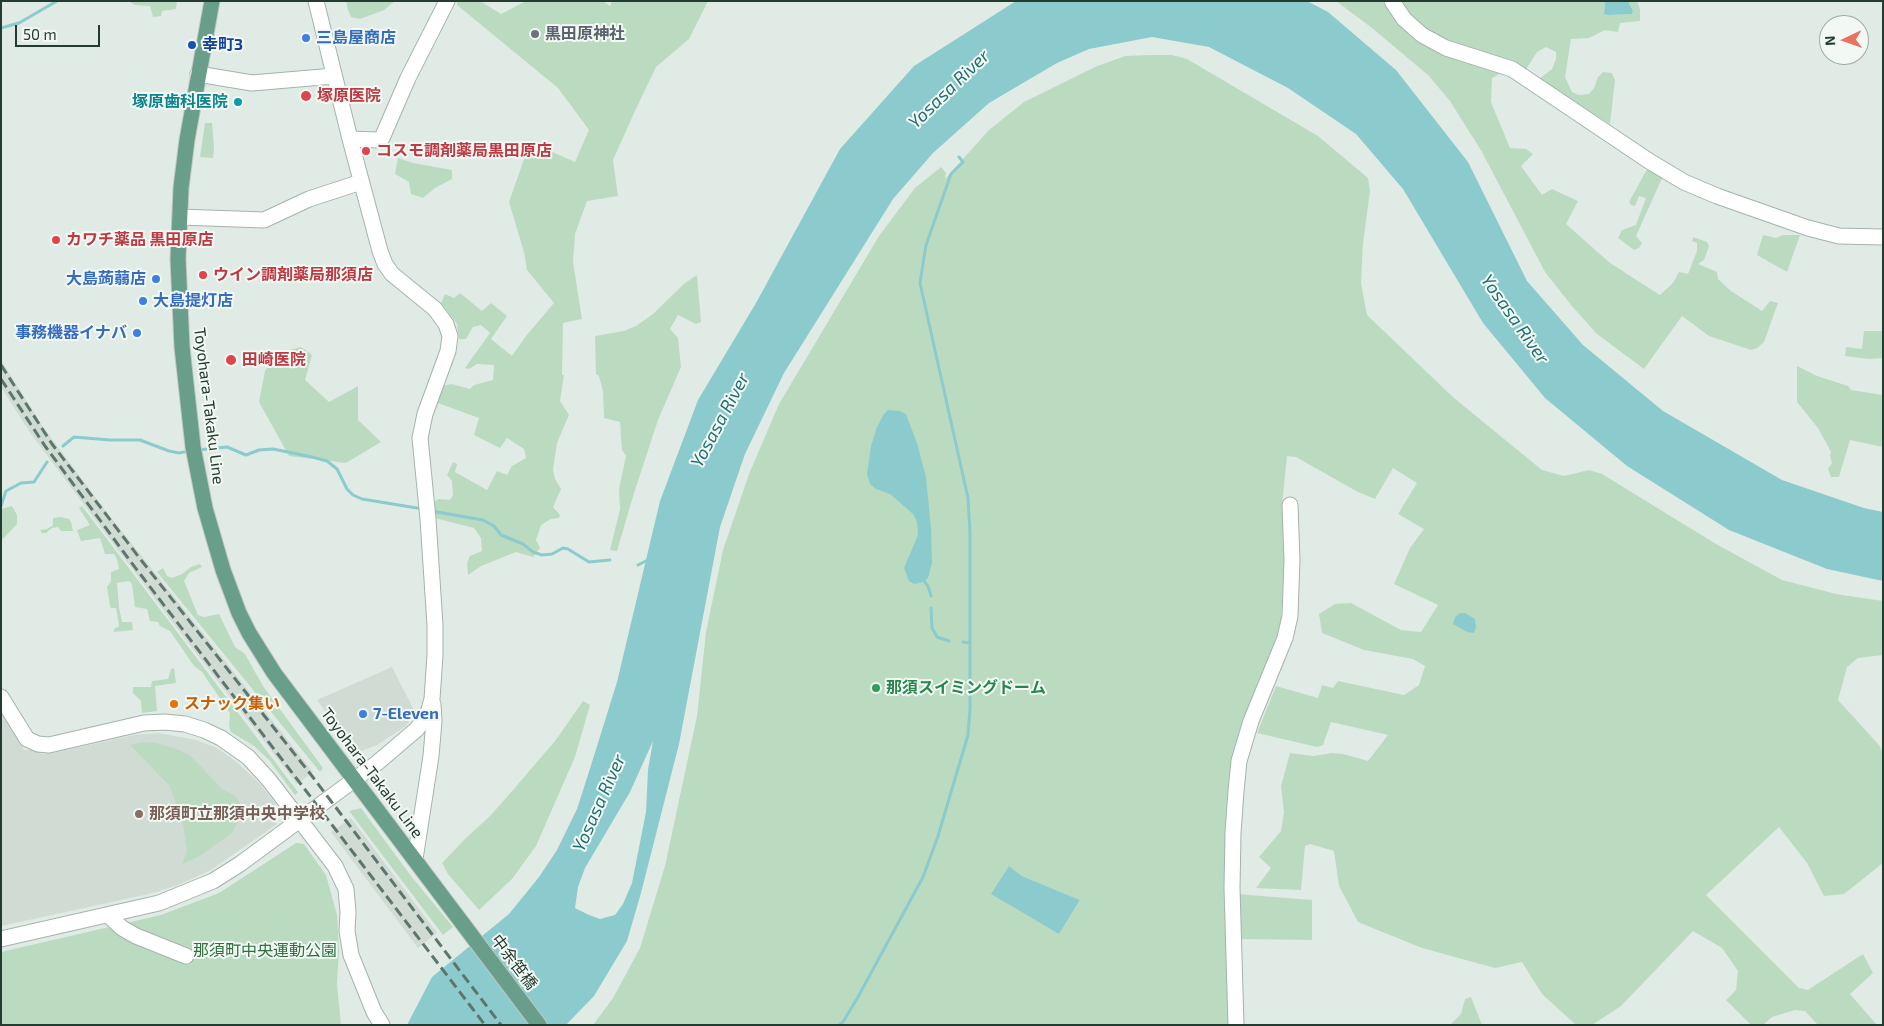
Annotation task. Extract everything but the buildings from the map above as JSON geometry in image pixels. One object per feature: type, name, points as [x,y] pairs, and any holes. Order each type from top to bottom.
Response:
[{"type":"main road","name":"Toyohara-Takaku Line","points":[[212,1],[186,150],[178,259],[182,347],[193,447],[205,508],[220,562],[239,613],[260,653],[461,920]]},
{"type":"main road","name":"中余笹橋","points":[[461,920],[539,1025]]},
{"type":"street","points":[[316,1],[361,182],[385,264],[392,274],[435,309],[446,324],[450,336],[448,351],[425,414],[420,438],[428,519],[435,655],[432,699],[434,721],[431,756],[415,859]]},
{"type":"street","points":[[350,139],[378,140],[382,138],[408,78],[447,1]]},
{"type":"street","points":[[1392,1],[1404,19],[1422,36],[1446,48],[1484,58],[1512,69],[1684,182],[1717,196],[1808,228],[1839,236],[1883,237]]},
{"type":"street","points":[[198,74],[252,83],[334,76]]},
{"type":"street","points":[[180,217],[261,221],[309,199],[361,182]]},
{"type":"street","points":[[1236,1025],[1232,888],[1233,833],[1239,761],[1250,721],[1285,638],[1290,616],[1292,560],[1290,505]]},
{"type":"street","points":[[1,697],[27,739],[38,744],[48,745],[144,723],[165,722],[184,724],[221,738],[248,757],[301,820],[335,866],[346,889],[347,931],[351,955],[378,1018]]},
{"type":"street","points":[[1,939],[110,916],[159,903],[213,881],[301,820],[402,743],[417,728],[428,713],[432,699]]},
{"type":"street","points":[[110,916],[122,928],[136,936],[186,956]]},
{"type":"shaded area","points":[[1,360],[43,427],[102,506],[313,772],[297,784],[31,434],[1,387]]},
{"type":"shaded area","points":[[392,667],[415,712],[406,726],[377,745],[356,753],[317,700]]},
{"type":"shaded area","name":"那須町立那須中央中学校","points":[[1,710],[24,750],[39,750],[42,754],[134,735],[159,733],[196,740],[217,748],[238,763],[261,785],[276,804],[277,824],[211,870],[178,885],[149,894],[1,926]]},
{"type":"shaded area","points":[[351,818],[437,933],[418,948],[331,832]]},
{"type":"green space","points":[[131,1],[177,1],[176,9],[162,11],[161,16],[153,17],[150,6],[135,5]]},
{"type":"green space","points":[[346,1],[395,1],[384,10],[360,19],[351,17]]},
{"type":"green space","points":[[457,1],[480,1],[501,14],[526,1],[603,1],[610,6],[612,1],[708,1],[689,39],[656,67],[635,111],[613,160],[618,196],[587,201],[575,234],[573,262],[582,319],[563,323],[562,375],[564,375],[560,401],[569,415],[557,443],[553,470],[555,479],[561,489],[553,507],[560,515],[559,518],[551,519],[541,525],[536,540],[540,548],[533,557],[516,552],[481,566],[468,575],[467,563],[470,556],[482,551],[481,538],[474,528],[431,517],[432,504],[438,499],[450,500],[453,495],[452,481],[447,475],[453,462],[457,464],[455,472],[487,490],[497,471],[507,475],[512,466],[526,458],[524,449],[507,438],[500,448],[474,435],[479,418],[435,402],[441,386],[452,384],[470,389],[474,385],[493,380],[494,365],[477,364],[469,369],[465,368],[490,333],[481,325],[473,327],[466,339],[459,339],[457,324],[441,303],[445,294],[454,298],[460,293],[482,311],[491,303],[507,316],[491,339],[512,356],[554,303],[527,270],[524,252],[509,202],[532,143],[575,162],[589,130],[558,88],[457,5]]},
{"type":"green space","points":[[1336,1],[1605,1],[1604,13],[1608,15],[1632,14],[1633,11],[1628,1],[1637,1],[1640,9],[1640,21],[1620,23],[1618,32],[1605,30],[1589,38],[1571,39],[1565,77],[1572,92],[1579,95],[1589,94],[1594,88],[1598,77],[1603,72],[1612,73],[1615,80],[1610,124],[1538,80],[1552,69],[1556,59],[1556,52],[1546,47],[1537,52],[1525,71],[1515,66],[1492,78],[1491,102],[1510,148],[1526,149],[1533,154],[1521,166],[1542,195],[1552,189],[1578,201],[1566,224],[1610,263],[1660,295],[1673,283],[1679,272],[1688,274],[1697,251],[1697,243],[1692,241],[1693,237],[1707,242],[1709,246],[1704,260],[1698,264],[1717,272],[1718,279],[1731,291],[1762,311],[1770,301],[1778,303],[1764,342],[1751,350],[1709,336],[1682,316],[1644,369],[1597,334],[1545,272],[1482,152],[1450,101],[1428,75],[1372,28]]},
{"type":"green space","points":[[1172,55],[1187,59],[1318,136],[1368,178],[1370,191],[1363,243],[1361,283],[1367,315],[1454,398],[1542,470],[1564,476],[1589,470],[1602,474],[1716,544],[1782,580],[1836,594],[1883,601],[1883,655],[1858,658],[1847,667],[1838,700],[1879,745],[1883,752],[1883,863],[1844,894],[1824,896],[1807,863],[1779,827],[1706,895],[1799,988],[1808,990],[1863,954],[1873,973],[1850,994],[1877,1025],[1818,1025],[1805,1011],[1795,1010],[1772,1017],[1763,1025],[1751,1025],[1726,1000],[1736,990],[1738,971],[1722,948],[1693,931],[1621,1006],[1592,1025],[1576,1025],[1542,994],[1522,962],[1495,968],[1422,948],[1358,922],[1339,886],[1334,851],[1310,844],[1305,846],[1301,890],[1256,888],[1271,868],[1259,857],[1281,831],[1284,812],[1281,786],[1290,753],[1314,756],[1332,753],[1343,754],[1368,761],[1388,735],[1331,722],[1323,745],[1317,747],[1257,733],[1276,686],[1318,698],[1322,685],[1333,688],[1338,681],[1404,695],[1419,685],[1425,666],[1413,659],[1364,650],[1322,633],[1319,614],[1335,604],[1351,603],[1401,630],[1421,632],[1438,605],[1394,584],[1410,548],[1424,529],[1398,514],[1417,483],[1393,468],[1375,499],[1356,491],[1296,457],[1287,456],[1282,505],[1285,547],[1281,622],[1277,643],[1241,732],[1230,1025],[593,1025],[613,998],[640,948],[665,866],[697,716],[706,632],[723,550],[749,474],[779,404],[879,236],[915,188],[941,167],[946,173],[945,179],[989,130],[1024,102],[1095,67],[1125,56]],"holes":[[[1009,867],[1022,876],[1080,900],[1059,934]]]},
{"type":"green space","points":[[205,123],[212,123],[213,158],[200,157]]},
{"type":"green space","points":[[398,158],[413,163],[452,170],[452,179],[435,188],[423,198],[411,194],[409,182],[395,174]]},
{"type":"green space","points":[[1649,168],[1663,176],[1636,236],[1642,243],[1639,248],[1634,250],[1618,238],[1622,230],[1636,225],[1646,198],[1639,196],[1635,206],[1629,202]]},
{"type":"green space","points":[[1763,235],[1776,238],[1783,235],[1800,235],[1787,272],[1757,255]]},
{"type":"green space","points":[[697,275],[701,322],[696,324],[678,315],[670,329],[678,338],[681,367],[658,420],[617,551],[610,550],[620,509],[619,489],[626,456],[622,450],[620,422],[604,418],[603,391],[599,376],[596,374],[595,336],[624,331],[636,326],[653,314],[685,283]]},
{"type":"green space","points":[[1864,331],[1883,331],[1883,358],[1869,359],[1845,356],[1846,347],[1862,349]]},
{"type":"green space","points":[[301,347],[312,355],[305,380],[329,402],[358,386],[358,420],[381,442],[346,463],[289,456],[259,402],[265,371],[278,353]]},
{"type":"green space","points":[[1797,366],[1817,376],[1848,386],[1851,390],[1883,395],[1883,447],[1850,440],[1839,477],[1831,477],[1828,469],[1832,463],[1831,452],[1818,428],[1797,402]]},
{"type":"green space","points":[[12,506],[17,515],[17,524],[1,541],[1,509]]},
{"type":"green space","points":[[82,506],[298,792],[295,795],[269,760],[254,746],[231,732],[229,726],[230,713],[202,672],[194,666],[170,631],[160,626],[158,622],[150,621],[147,609],[135,607],[132,584],[129,581],[117,583],[122,622],[132,622],[133,630],[114,632],[114,629],[119,626],[116,608],[111,608],[110,606],[107,587],[111,581],[111,572],[119,569],[117,559],[114,554],[105,554],[100,538],[81,541],[77,530],[90,525],[79,508]]},
{"type":"green space","points":[[53,518],[69,519],[73,531],[61,531],[58,527],[42,533],[40,530],[47,529],[53,525]]},
{"type":"green space","points":[[200,564],[202,567],[189,573],[184,581],[198,615],[204,617],[219,614],[235,647],[245,654],[263,686],[323,768],[320,772],[157,572],[163,568],[167,576],[172,578]]},
{"type":"green space","points":[[174,668],[176,683],[155,686],[157,711],[142,713],[141,701],[133,693],[133,687],[151,687],[152,681],[168,679],[171,669]]},
{"type":"green space","points":[[583,701],[590,705],[575,757],[536,846],[512,879],[479,910],[448,874],[442,863],[490,816],[513,790],[555,741]]},
{"type":"green space","points":[[142,742],[157,743],[177,749],[191,756],[221,788],[236,797],[244,810],[232,833],[198,857],[182,864],[187,851],[182,819],[169,785],[130,745]]},
{"type":"green space","points":[[361,808],[411,876],[453,927],[443,935],[349,811]]},
{"type":"green space","name":"那須町中央運動公園","points":[[296,843],[304,844],[326,875],[337,915],[339,951],[337,984],[341,1025],[1,1025],[1,952],[161,915],[219,893]]},
{"type":"green space","points":[[1237,894],[1312,900],[1312,940],[1239,939]]},
{"type":"green space","points":[[1471,997],[1482,1025],[1450,1025],[1461,1014],[1465,999]]},
{"type":"water","name":"Yosasa River","points":[[1016,1],[1307,1],[1328,12],[1396,70],[1468,162],[1527,281],[1583,345],[1663,411],[1782,480],[1864,508],[1883,512],[1883,581],[1827,569],[1729,530],[1627,466],[1545,398],[1483,323],[1403,189],[1356,134],[1288,88],[1209,47],[1152,37],[1089,49],[1057,63],[989,103],[933,153],[893,199],[784,373],[745,454],[720,527],[679,744],[641,893],[627,941],[594,996],[566,1025],[407,1025],[432,977],[509,914],[539,877],[557,850],[577,809],[593,759],[617,682],[660,501],[698,400],[756,303],[840,149],[914,66]],"holes":[[[653,741],[648,770],[646,812],[632,883],[623,904],[615,915],[600,919],[589,915],[575,908],[578,887],[585,868],[630,792]]]},
{"type":"water","points":[[1605,1],[1628,1],[1633,11],[1632,14],[1604,14]]},
{"type":"water","points":[[888,410],[906,414],[917,443],[926,477],[932,563],[928,578],[920,583],[914,584],[909,581],[904,568],[918,535],[917,522],[913,514],[890,494],[876,489],[870,484],[867,474],[871,446],[877,427]]},
{"type":"water","points":[[1460,613],[1465,613],[1475,619],[1476,627],[1474,633],[1467,632],[1453,624],[1455,617]]},
{"type":"water","points":[[1009,866],[1022,876],[1080,900],[1059,934],[991,894]]},
{"type":"waterway","points":[[1,28],[19,23],[57,1]]},
{"type":"waterway","points":[[839,1025],[843,1022],[858,997],[923,877],[938,836],[968,735],[970,709],[970,533],[968,498],[920,283],[926,245],[951,174],[963,162],[959,157]]},
{"type":"waterway","points":[[63,446],[74,437],[140,440],[169,451],[179,453],[189,451]]},
{"type":"waterway","points":[[198,450],[227,447],[246,455],[259,450],[273,449],[312,457],[327,461],[337,469],[347,489],[353,495],[362,499],[423,509]]},
{"type":"waterway","points":[[1,506],[6,491],[21,483],[34,482],[47,462]]},
{"type":"waterway","points":[[431,511],[483,520],[494,526],[501,535],[523,544],[533,552],[542,555],[552,554],[563,548],[589,562],[610,560]]},
{"type":"waterway","points":[[638,565],[648,560]]},
{"type":"waterway","points":[[924,581],[928,586],[931,596]]},
{"type":"waterway","points":[[931,608],[932,628],[937,637],[949,641]]},
{"type":"waterway","points":[[963,642],[970,643]]},
{"type":"railway","points":[[1,365],[52,444],[312,776],[501,1025]]},
{"type":"railway","points":[[1,379],[45,446],[131,562],[485,1025]]},
{"type":"place","name":"黒田原神社","points":[[535,34]]},
{"type":"place","name":"三島屋商店","points":[[306,38]]},
{"type":"place","name":"幸町3","points":[[192,45]]},
{"type":"place","name":"塚原医院","points":[[306,96]]},
{"type":"place","name":"塚原歯科医院","points":[[238,102]]},
{"type":"place","name":"コスモ調剤薬局黒田原店","points":[[366,151]]},
{"type":"place","name":"カワチ薬品 黒田原店","points":[[56,240]]},
{"type":"place","name":"ウイン調剤薬局那須店","points":[[203,275]]},
{"type":"place","name":"大島蒟蒻店","points":[[156,279]]},
{"type":"place","name":"大島提灯店","points":[[143,301]]},
{"type":"place","name":"事務機器イナバ","points":[[137,333]]},
{"type":"place","name":"田崎医院","points":[[231,360]]},
{"type":"place","name":"那須スイミングドーム","points":[[876,688]]},
{"type":"place","name":"スナック集い","points":[[174,704]]},
{"type":"place","name":"7-Eleven","points":[[363,714]]},
{"type":"place","name":"那須町立那須中央中学校","points":[[139,814]]}]
